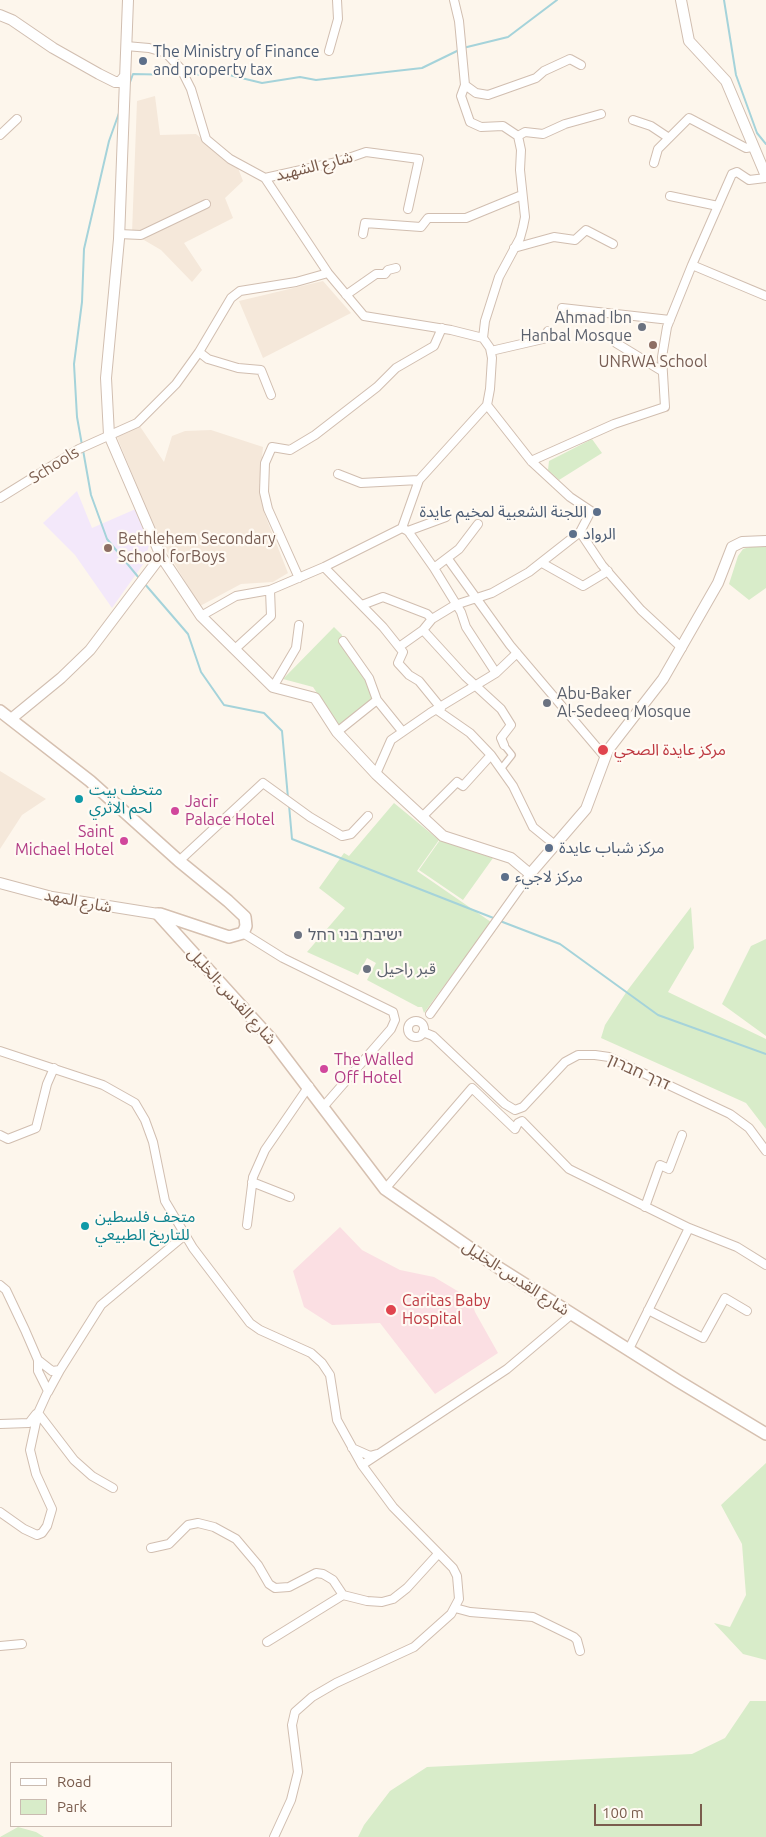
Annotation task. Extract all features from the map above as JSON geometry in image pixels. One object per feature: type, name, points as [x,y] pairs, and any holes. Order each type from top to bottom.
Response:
[{"type":"main road","points":[[0,710],[90,780],[179,861],[245,917],[246,926],[243,934]]},
{"type":"main road","name":"شارع القدس-الخليل","points":[[158,914],[223,935],[235,937],[243,934]]},
{"type":"main road","name":"شارع القدس-الخليل","points":[[158,914],[271,1039],[324,1106],[385,1189],[436,1226],[572,1314],[766,1434]]},
{"type":"street","points":[[128,0],[126,58],[120,79],[124,94],[119,234],[106,378],[110,435],[161,556],[201,616],[273,687],[315,698],[338,732],[376,774],[443,836],[511,858],[530,874]]},
{"type":"street","points":[[329,51],[338,19],[336,0]]},
{"type":"street","points":[[405,529],[419,480],[487,405],[492,370],[491,351],[483,338],[485,321],[499,277],[520,238],[524,222],[521,150],[518,136],[503,126],[481,127],[470,122],[461,96],[465,85],[459,21],[454,0]]},
{"type":"street","points":[[531,461],[614,424],[665,406],[662,357],[670,320],[732,174],[737,172],[749,180],[766,177],[726,81],[689,41],[683,20],[681,0]]},
{"type":"street","points":[[0,15],[12,20],[54,48],[88,67],[120,79]]},
{"type":"street","name":"شارع الشهيد","points":[[126,46],[149,48],[166,53],[181,69],[191,89],[206,139],[230,159],[264,178],[337,162],[366,152],[419,159],[408,209]]},
{"type":"street","points":[[88,67],[112,73],[117,71],[126,58]]},
{"type":"street","points":[[465,85],[476,93],[488,95],[536,78],[544,70],[570,59],[581,65]]},
{"type":"street","points":[[518,136],[525,132],[543,134],[565,124],[601,114]]},
{"type":"street","points":[[0,135],[17,118]]},
{"type":"street","points":[[654,163],[658,149],[689,118],[746,148],[752,147]]},
{"type":"street","points":[[632,120],[651,126],[669,138]]},
{"type":"street","points":[[264,178],[328,273],[364,316],[442,328],[483,338]]},
{"type":"street","points":[[363,234],[365,223],[421,227],[428,218],[466,218],[522,196]]},
{"type":"street","points":[[670,196],[718,206]]},
{"type":"street","points":[[119,234],[142,235],[206,204]]},
{"type":"street","points":[[514,248],[554,237],[574,240],[586,230],[613,244]]},
{"type":"street","points":[[692,265],[766,296]]},
{"type":"street","points":[[346,295],[376,274],[385,274],[388,270],[396,268]]},
{"type":"street","name":"Schools","points":[[0,498],[79,449],[137,423],[176,384],[199,352],[231,298],[240,291],[296,282],[328,273]]},
{"type":"street","points":[[562,308],[670,320]]},
{"type":"street","points":[[299,578],[268,509],[264,492],[265,463],[272,447],[290,450],[315,435],[377,387],[396,368],[434,346],[442,328]]},
{"type":"street","points":[[491,351],[543,339],[548,331]]},
{"type":"street","points":[[616,343],[662,371]]},
{"type":"street","points":[[199,352],[208,359],[238,368],[261,370],[271,395]]},
{"type":"street","points":[[399,647],[423,630],[432,619],[455,605],[500,589],[542,563],[580,532],[590,511],[570,497],[531,461],[487,405]]},
{"type":"street","points":[[338,474],[361,482],[419,480]]},
{"type":"street","points":[[201,616],[236,596],[270,590],[324,568],[405,529],[446,517]]},
{"type":"street","points":[[434,568],[448,559],[478,524]]},
{"type":"street","points":[[405,529],[434,568],[461,612],[466,627],[496,673]]},
{"type":"street","points":[[580,532],[608,571],[641,610],[682,648]]},
{"type":"street","points":[[430,1014],[530,874],[586,810],[608,750],[663,679],[682,648],[718,583],[732,547],[742,542],[766,541]]},
{"type":"street","points":[[11,719],[61,678],[90,650],[161,556]]},
{"type":"street","points":[[448,559],[517,653],[605,757]]},
{"type":"street","points":[[542,563],[583,586],[608,571]]},
{"type":"street","points":[[324,568],[362,605],[399,647],[403,652],[398,663],[409,675],[419,681],[439,709],[470,732],[491,755],[513,786],[533,827],[555,845]]},
{"type":"street","points":[[235,649],[271,616],[270,590]]},
{"type":"street","points":[[362,605],[383,597],[427,614],[432,619]]},
{"type":"street","points":[[273,687],[296,648],[299,625]]},
{"type":"street","points":[[423,630],[501,709],[511,725],[501,738],[512,755],[501,769]]},
{"type":"street","points":[[343,641],[369,678],[377,700],[402,731]]},
{"type":"street","points":[[376,774],[391,740],[402,731],[496,673],[517,653]]},
{"type":"street","points":[[338,732],[377,700]]},
{"type":"street","points":[[423,816],[458,782],[463,786],[491,755]]},
{"type":"street","points":[[179,861],[263,783],[342,836],[351,834],[368,816]]},
{"type":"street","name":"شارع المهد","points":[[0,883],[52,897],[158,914]]},
{"type":"street","points":[[243,934],[283,958],[393,1012],[394,1020],[391,1028],[324,1106]]},
{"type":"street","name":"דרך חברון","points":[[424,1032],[433,1036],[505,1104],[514,1110],[523,1107],[565,1062],[578,1055],[595,1054],[609,1057],[730,1114],[749,1128],[766,1151]]},
{"type":"street","points":[[0,1051],[103,1085],[135,1104],[145,1120],[153,1142],[165,1201],[186,1235],[250,1323],[260,1330],[311,1353],[322,1364],[330,1375],[338,1420],[362,1465],[393,1507],[453,1568],[458,1576],[459,1599],[455,1608],[438,1627],[414,1646],[336,1683],[307,1701],[295,1712],[292,1725],[298,1772],[291,1800],[274,1837]]},
{"type":"street","points":[[0,1135],[8,1139],[36,1128],[47,1084],[54,1068]]},
{"type":"street","points":[[247,1225],[252,1182],[265,1150],[308,1086]]},
{"type":"street","points":[[385,1189],[472,1088],[515,1129],[518,1123],[522,1121],[569,1169],[690,1228],[737,1246],[766,1265]]},
{"type":"street","points":[[645,1207],[660,1165],[669,1169],[682,1135]]},
{"type":"street","points":[[252,1182],[290,1197]]},
{"type":"street","points":[[629,1349],[690,1228]]},
{"type":"street","points":[[0,1512],[24,1529],[37,1535],[42,1533],[52,1517],[51,1503],[31,1460],[32,1433],[38,1413],[48,1392],[101,1305],[186,1235]]},
{"type":"street","points":[[0,1285],[6,1290],[38,1360],[38,1371],[48,1392]]},
{"type":"street","points":[[648,1310],[703,1338],[724,1298],[747,1310]]},
{"type":"street","points":[[362,1465],[507,1369],[572,1314]]},
{"type":"street","points":[[38,1360],[52,1371],[60,1370]]},
{"type":"street","points":[[0,1424],[29,1422],[38,1413]]},
{"type":"street","points":[[38,1413],[74,1460],[92,1476],[113,1488]]},
{"type":"street","points":[[352,1448],[370,1456],[379,1454]]},
{"type":"street","points":[[151,1548],[169,1544],[188,1525],[198,1523],[214,1527],[236,1540],[258,1565],[269,1584],[275,1588],[289,1587],[316,1574],[323,1574],[333,1580],[343,1595],[367,1601],[382,1602],[393,1598],[407,1588],[438,1554]]},
{"type":"street","points":[[267,1642],[343,1595]]},
{"type":"street","points":[[455,1608],[470,1612],[533,1617],[574,1637],[577,1640],[580,1651]]},
{"type":"street","points":[[0,1646],[22,1644]]},
{"type":"shaded area","points":[[155,96],[160,135],[196,134],[238,168],[243,181],[225,198],[233,218],[184,243],[202,270],[192,282],[161,250],[132,233],[137,101]]},
{"type":"shaded area","points":[[323,281],[351,313],[263,358],[239,301]]},
{"type":"shaded area","points":[[139,425],[164,462],[172,436],[185,431],[211,430],[263,447],[259,491],[265,515],[288,573],[273,582],[241,584],[200,606],[157,535],[117,437]]},
{"type":"shaded area","name":"Bethlehem Secondary School forBoys","points":[[77,491],[92,528],[138,508],[150,542],[144,563],[112,608],[75,555],[43,523]]},
{"type":"shaded area","points":[[0,771],[46,799],[22,815],[0,849]]},
{"type":"shaded area","name":"Caritas Baby Hospital","points":[[340,1227],[362,1250],[400,1270],[434,1277],[471,1299],[475,1312],[498,1353],[435,1394],[380,1323],[332,1325],[304,1307],[293,1271]]},
{"type":"green space","points":[[592,439],[602,453],[559,480],[548,470],[549,461]]},
{"type":"green space","points":[[753,546],[766,547],[766,588],[749,600],[729,584],[738,556],[743,549]]},
{"type":"green space","points":[[334,627],[342,635],[341,641],[368,680],[374,700],[338,725],[313,687],[283,679]]},
{"type":"green space","points":[[394,803],[439,840],[417,871],[491,922],[424,1013],[422,1007],[418,1007],[367,980],[376,963],[367,958],[358,975],[307,952],[345,908],[319,888],[344,853],[349,856]]},
{"type":"green space","points":[[440,840],[493,858],[463,900],[419,870]]},
{"type":"green space","points":[[691,907],[694,948],[668,992],[766,1039],[766,1129],[746,1103],[601,1038],[605,1025],[627,991]]},
{"type":"green space","points":[[766,939],[766,1036],[722,1004],[751,946]]},
{"type":"green space","points":[[766,1463],[766,1660],[743,1654],[714,1623],[730,1627],[746,1595],[742,1544],[721,1505]]},
{"type":"green space","points":[[750,1701],[766,1701],[766,1837],[358,1837],[364,1825],[390,1791],[427,1767],[692,1754],[725,1738]]},
{"type":"green space","points":[[18,1827],[36,1832],[44,1837],[0,1837]]},
{"type":"waterway","points":[[463,48],[508,37],[557,0]]},
{"type":"waterway","points":[[724,0],[736,75],[757,133],[766,144]]},
{"type":"waterway","points":[[191,75],[221,73],[262,83],[300,77],[316,80],[422,68],[459,50]]},
{"type":"waterway","points":[[129,85],[133,74],[178,75]]},
{"type":"waterway","points":[[82,445],[77,417],[74,364],[82,302],[84,249],[109,141],[119,113]]},
{"type":"waterway","points":[[83,450],[91,495],[107,539],[139,578]]},
{"type":"waterway","points":[[144,583],[188,634],[201,672],[224,705],[264,713],[282,731],[288,798]]},
{"type":"waterway","points":[[289,805],[292,839],[496,919]]},
{"type":"waterway","points":[[500,921],[560,944],[658,1015],[766,1054]]},
{"type":"place","name":"The Ministry of Finance and property tax","points":[[143,61]]},
{"type":"place","name":"Ahmad Ibn Hanbal Mosque","points":[[642,327]]},
{"type":"place","name":"UNRWA School","points":[[653,345]]},
{"type":"place","name":"اللجنة الشعبية لمخيم عايدة","points":[[597,512]]},
{"type":"place","name":"الرواد","points":[[573,534]]},
{"type":"place","name":"Bethlehem Secondary School forBoys","points":[[108,548]]},
{"type":"place","name":"Abu-Baker Al-Sedeeq Mosque","points":[[547,703]]},
{"type":"place","name":"مركز عايدة الصحي","points":[[603,750]]},
{"type":"place","name":"متحف بيت لحم الاثري","points":[[79,799]]},
{"type":"place","name":"Jacir Palace Hotel","points":[[175,811]]},
{"type":"place","name":"Saint Michael Hotel","points":[[124,841]]},
{"type":"place","name":"مركز شباب عايدة","points":[[549,848]]},
{"type":"place","name":"مركز لاجيء","points":[[505,877]]},
{"type":"place","name":"ישיבת בני רחל","points":[[298,935]]},
{"type":"place","name":"قبر راحيل","points":[[367,969]]},
{"type":"place","name":"The Walled Off Hotel","points":[[324,1069]]},
{"type":"place","name":"متحف فلسطين للتاريخ الطبيعي","points":[[85,1226]]},
{"type":"place","name":"Caritas Baby Hospital","points":[[391,1310]]}]
